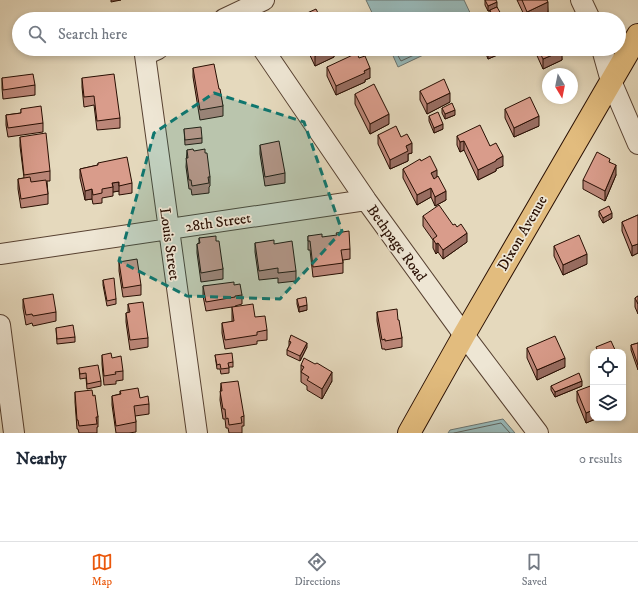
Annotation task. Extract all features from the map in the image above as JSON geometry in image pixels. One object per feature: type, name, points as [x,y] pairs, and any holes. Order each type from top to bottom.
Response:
[{"type":"main road","name":"Dixon Avenue","points":[[626,55],[638,35]]},
{"type":"main road","name":"Dixon Avenue","points":[[409,433],[464,334],[626,56]]},
{"type":"street","points":[[244,12],[264,0]]},
{"type":"street","points":[[581,0],[587,12]]},
{"type":"street","name":"Louis Street","points":[[151,56],[168,229],[197,433]]},
{"type":"street","name":"Bethpage Road","points":[[268,56],[366,200],[538,433]]},
{"type":"street","points":[[604,56],[611,81],[638,144]]},
{"type":"street","name":"28th Street","points":[[0,254],[366,200]]},
{"type":"street","points":[[0,325],[14,433]]},
{"type":"highlighted area","points":[[214,93],[304,122],[342,231],[280,299],[187,296],[119,261],[154,133]]},
{"type":"water","points":[[366,0],[464,0],[470,12],[372,12]]},
{"type":"water","points":[[393,56],[421,56],[398,67]]},
{"type":"water","points":[[503,419],[515,433],[448,433],[450,430]]},
{"type":"building","points":[[485,0],[496,0],[497,2],[488,6]]},
{"type":"building","points":[[522,0],[547,0],[548,2],[527,12]]},
{"type":"building","points":[[497,7],[500,12],[491,12],[490,10]]},
{"type":"building","points":[[316,9],[318,12],[309,12]]},
{"type":"building","points":[[351,56],[358,56],[359,58],[365,56],[370,68],[364,71],[365,73],[336,86],[327,67]]},
{"type":"building","points":[[542,56],[550,56],[543,59]]},
{"type":"building","points":[[214,64],[223,106],[200,110],[193,68]]},
{"type":"building","points":[[33,74],[35,85],[3,90],[2,78]]},
{"type":"building","points":[[114,74],[120,118],[97,121],[94,96],[84,97],[82,78]]},
{"type":"building","points":[[444,79],[450,93],[427,104],[420,91]]},
{"type":"building","points":[[374,84],[389,114],[370,124],[355,94]]},
{"type":"building","points":[[530,97],[539,116],[514,128],[505,109]]},
{"type":"building","points":[[452,103],[455,110],[445,114],[442,108]]},
{"type":"building","points":[[41,106],[43,123],[8,128],[6,115],[21,113],[21,109]]},
{"type":"building","points":[[438,112],[443,124],[434,128],[429,116]]},
{"type":"building","points":[[480,125],[490,146],[496,143],[503,156],[478,170],[464,141],[460,142],[457,136]]},
{"type":"building","points":[[396,126],[401,137],[407,134],[412,143],[406,146],[408,151],[390,160],[378,135]]},
{"type":"building","points":[[201,127],[202,138],[185,140],[184,129]]},
{"type":"building","points":[[46,133],[50,171],[24,175],[20,137]]},
{"type":"building","points":[[279,141],[285,173],[265,177],[260,145]]},
{"type":"building","points":[[193,149],[194,151],[205,149],[205,153],[207,153],[210,177],[208,177],[209,183],[192,186],[191,180],[189,180],[186,158],[188,158],[187,150]]},
{"type":"building","points":[[597,152],[610,159],[609,162],[616,165],[605,191],[583,180]]},
{"type":"building","points":[[430,156],[437,170],[431,173],[434,179],[438,176],[446,191],[435,197],[431,188],[417,195],[403,169],[420,159],[421,161]]},
{"type":"building","points":[[127,157],[132,183],[119,186],[119,182],[112,183],[113,187],[102,189],[102,193],[93,195],[92,189],[85,191],[80,169],[98,165],[98,163]]},
{"type":"building","points":[[30,177],[31,182],[46,180],[48,194],[21,199],[18,179]]},
{"type":"building","points":[[439,205],[453,225],[455,224],[457,227],[461,224],[467,233],[443,250],[433,239],[437,236],[423,216]]},
{"type":"building","points":[[609,206],[612,213],[603,218],[599,211]]},
{"type":"building","points":[[638,215],[638,244],[632,246],[622,222]]},
{"type":"building","points":[[349,231],[350,249],[341,250],[343,263],[313,267],[308,236],[322,234],[322,237],[337,235],[336,233]]},
{"type":"building","points":[[579,235],[587,254],[563,265],[554,246]]},
{"type":"building","points":[[216,236],[216,241],[219,241],[223,269],[201,273],[197,244],[200,243],[199,238]]},
{"type":"building","points":[[274,240],[274,244],[292,241],[296,271],[278,273],[278,268],[259,271],[255,243]]},
{"type":"building","points":[[137,259],[141,285],[123,288],[119,262]]},
{"type":"building","points":[[114,278],[116,299],[107,301],[103,280]]},
{"type":"building","points":[[234,282],[234,285],[240,284],[242,295],[206,302],[203,286]]},
{"type":"building","points":[[53,294],[56,312],[33,316],[32,314],[26,315],[23,299]]},
{"type":"building","points":[[638,296],[638,304],[635,298]]},
{"type":"building","points":[[306,297],[307,305],[299,307],[297,299]]},
{"type":"building","points":[[143,302],[148,338],[130,340],[126,313],[130,312],[128,304]]},
{"type":"building","points":[[253,304],[255,317],[265,316],[267,330],[257,332],[257,335],[225,340],[222,323],[234,321],[232,307]]},
{"type":"building","points":[[397,309],[402,338],[385,341],[385,339],[382,340],[377,312]]},
{"type":"building","points":[[73,325],[75,337],[57,339],[56,328]]},
{"type":"building","points":[[291,335],[307,343],[300,356],[287,350],[291,342],[289,341]]},
{"type":"building","points":[[555,336],[565,358],[537,370],[527,348]]},
{"type":"building","points":[[611,341],[615,349],[597,349],[596,347]]},
{"type":"building","points":[[638,343],[638,365],[631,345]]},
{"type":"building","points":[[111,353],[112,358],[121,356],[123,371],[104,376],[102,355]]},
{"type":"building","points":[[232,353],[233,362],[228,363],[229,368],[221,369],[220,364],[217,365],[215,355]]},
{"type":"building","points":[[304,358],[315,364],[317,363],[332,372],[322,389],[307,380],[309,377],[301,372],[304,367],[301,365]]},
{"type":"building","points":[[98,365],[101,381],[87,384],[86,373],[80,374],[79,368]]},
{"type":"building","points":[[579,373],[582,381],[555,392],[551,386]]},
{"type":"building","points":[[238,381],[244,416],[241,417],[242,423],[229,425],[228,418],[226,419],[225,409],[223,409],[220,391],[222,391],[221,383]]},
{"type":"building","points":[[590,386],[590,411],[586,413],[577,391]]},
{"type":"building","points":[[138,388],[140,398],[148,396],[149,404],[134,406],[136,422],[116,426],[112,396],[121,394],[120,391]]},
{"type":"building","points":[[92,390],[93,396],[95,395],[98,417],[96,417],[97,424],[79,426],[77,420],[75,392]]}]
